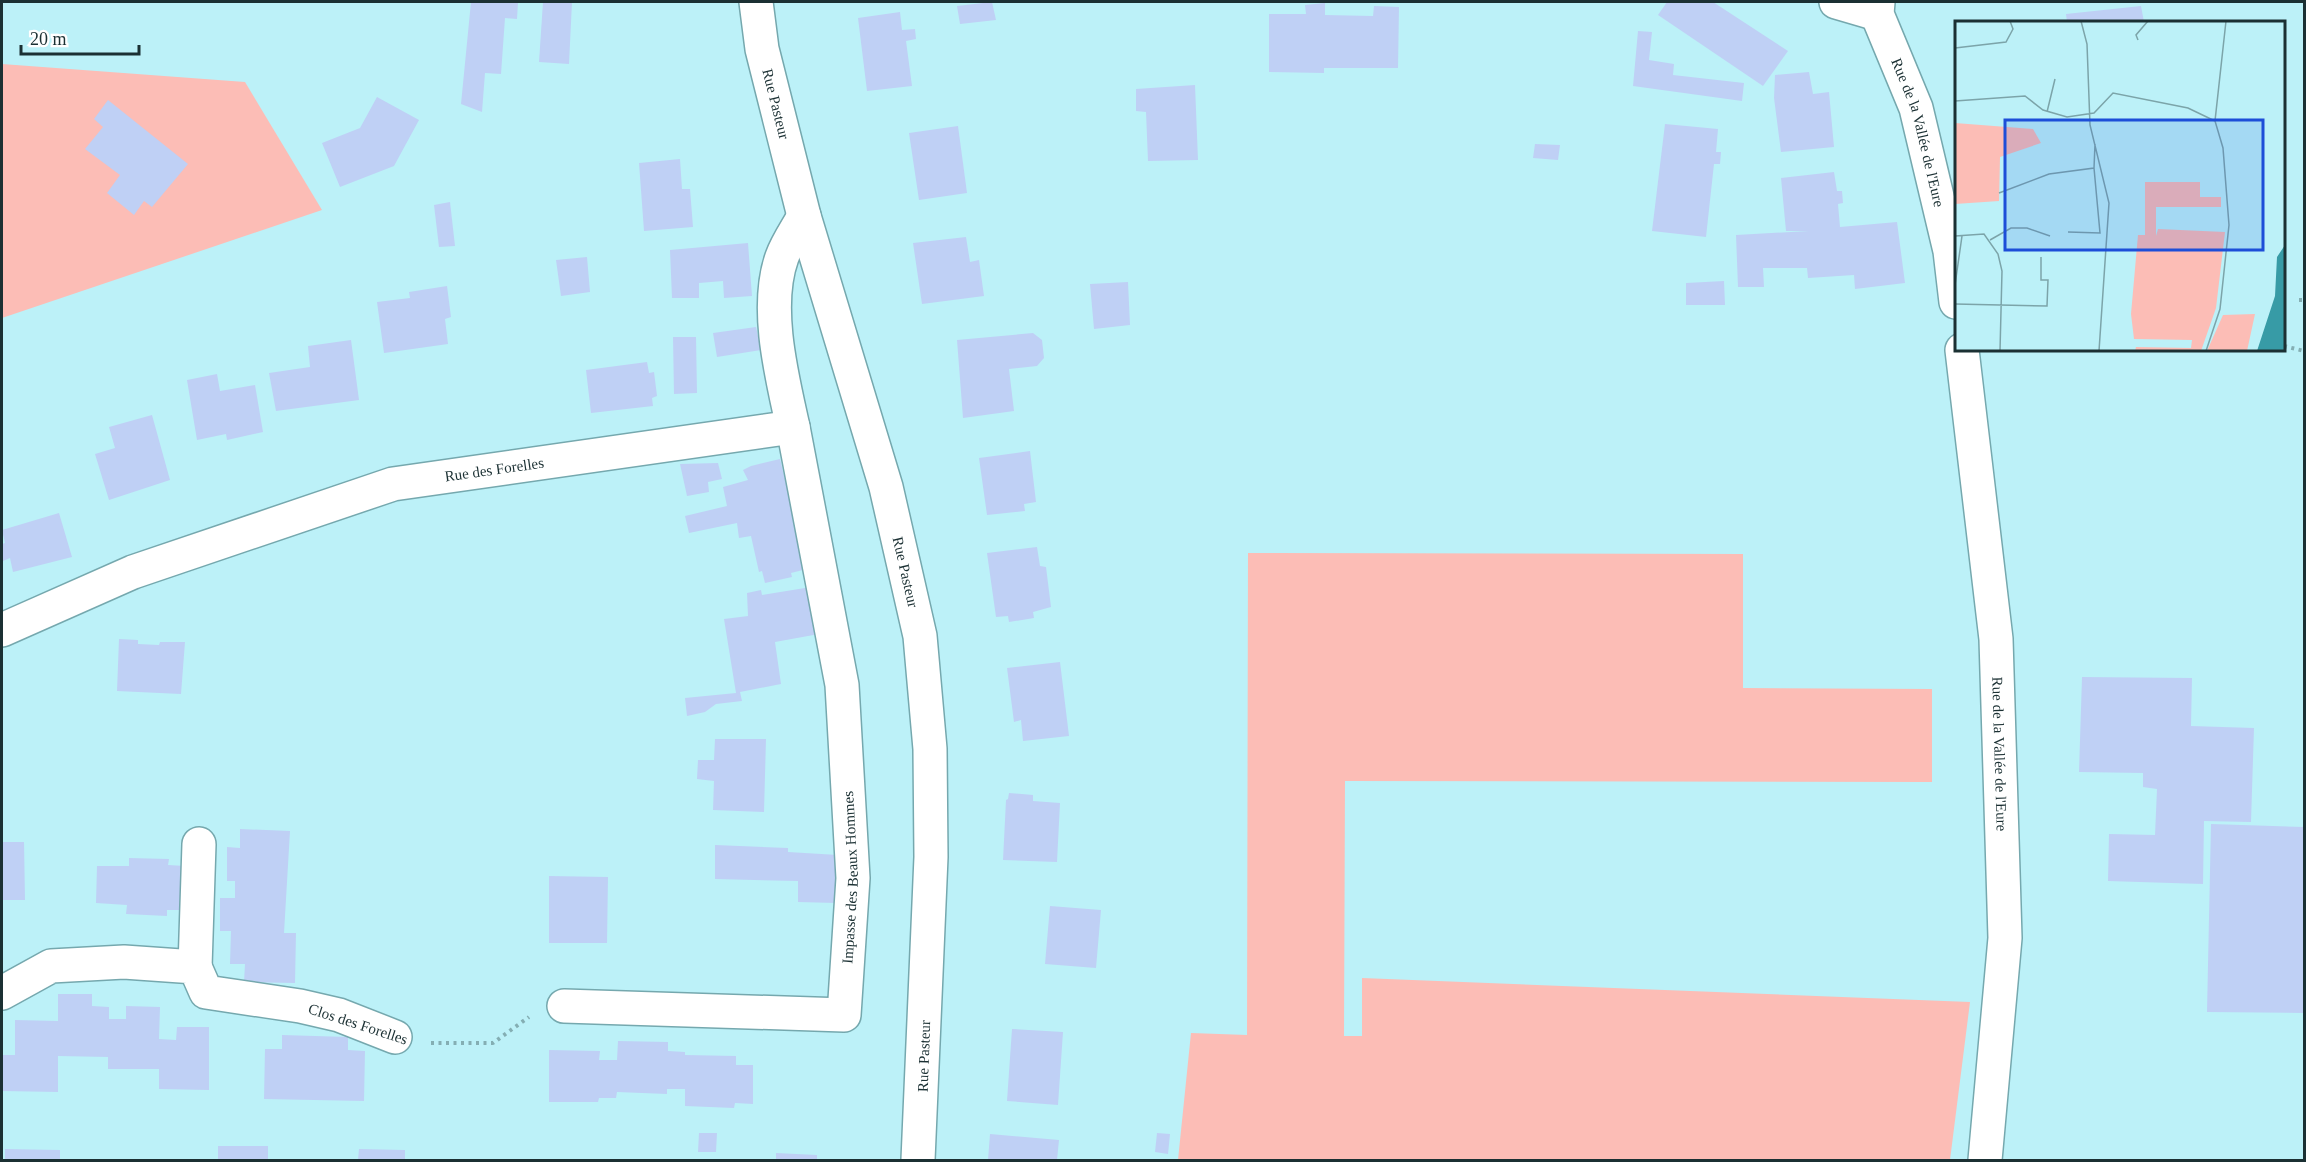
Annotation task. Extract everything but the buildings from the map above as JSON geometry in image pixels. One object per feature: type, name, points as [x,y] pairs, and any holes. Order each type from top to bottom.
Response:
[{"type":"street","name":"Rue Pasteur","points":[[756,2],[762,49],[804,216],[886,487],[920,636],[930,749],[931,857],[918,1161]]},
{"type":"street","points":[[1836,2],[1877,8]]},
{"type":"street","name":"Rue de la Vallée de l'Eure","points":[[1877,8],[1916,108],[1950,251],[1955,294]]},
{"type":"street","points":[[793,427],[783,384],[773,301],[782,256],[804,216]]},
{"type":"street","name":"Rue de la Vallée de l'Eure","points":[[1962,351],[1996,639],[2005,938],[1985,1161]]},
{"type":"street","name":"Rue des Forelles","points":[[2,630],[133,573],[393,484],[793,427]]},
{"type":"street","name":"Impasse des Beaux Hommes","points":[[564,1006],[844,1015],[853,878],[843,697],[793,427]]},
{"type":"street","points":[[2,993],[51,966],[124,962],[195,967],[200,844]]},
{"type":"street","name":"Clos des Forelles","points":[[195,967],[206,992],[300,1006],[339,1016],[395,1036]]},
{"type":"path","points":[[2285,346],[2304,351]]},
{"type":"path","name":"Clos des Forelles","points":[[395,1036],[417,1042],[493,1043],[530,1016],[564,1006]]},
{"type":"shaded area","points":[[2,64],[245,82],[322,210],[2,318]]},
{"type":"shaded area","points":[[1248,553],[1743,554],[1743,688],[1932,689],[1932,782],[1345,781],[1344,1036],[1362,1036],[1362,978],[1970,1002],[1950,1160],[1178,1160],[1191,1033],[1247,1035]]}]
